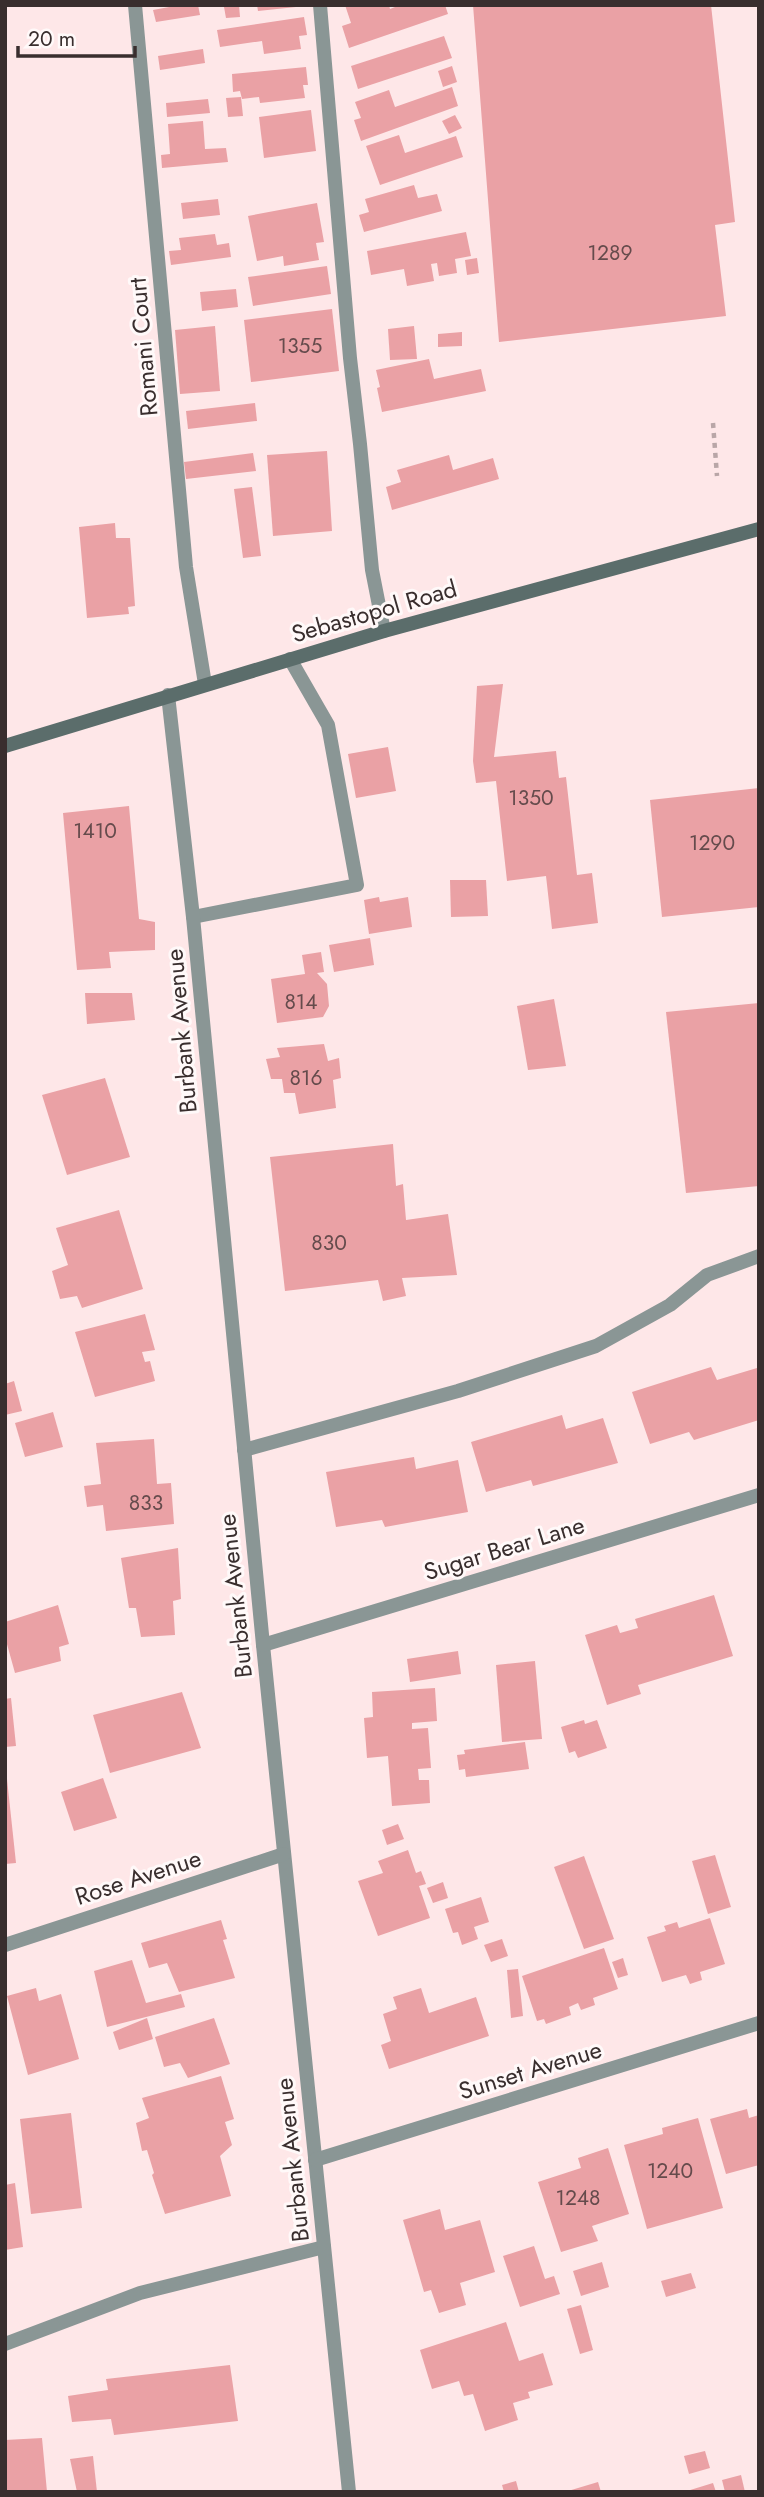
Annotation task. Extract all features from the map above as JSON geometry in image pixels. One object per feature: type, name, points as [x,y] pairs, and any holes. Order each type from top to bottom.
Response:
[{"type":"main road","name":"Sebastopol Road","points":[[5,746],[384,631],[759,529]]},
{"type":"street","name":"Romani Court","points":[[135,5],[186,567],[205,684]]},
{"type":"street","points":[[320,5],[350,358],[372,570],[384,631]]},
{"type":"street","points":[[193,918],[357,885],[328,725],[289,659]]},
{"type":"street","name":"Burbank Avenue","points":[[168,695],[193,918],[349,2492]]},
{"type":"street","points":[[244,1450],[445,1394],[596,1346],[670,1304],[707,1275],[759,1256]]},
{"type":"street","name":"Sugar Bear Lane","points":[[263,1645],[759,1495]]},
{"type":"street","name":"Rose Avenue","points":[[5,1945],[284,1854]]},
{"type":"street","name":"Sunset Avenue","points":[[315,2160],[759,2023]]},
{"type":"street","points":[[5,2344],[140,2293],[324,2246]]},
{"type":"path","points":[[713,423],[717,476]]},
{"type":"building","points":[[198,5],[200,15],[156,22],[153,10]]},
{"type":"building","points":[[239,5],[240,17],[226,18],[224,7]]},
{"type":"building","points":[[257,5],[296,5],[296,7],[258,11]]},
{"type":"building","points":[[345,5],[389,5],[390,9],[400,5],[445,5],[448,14],[349,48],[342,26],[351,23]]},
{"type":"building","points":[[473,5],[711,5],[735,222],[715,225],[726,316],[499,342]]},
{"type":"building","points":[[304,17],[307,35],[299,36],[301,49],[264,54],[262,41],[220,47],[217,30]]},
{"type":"building","points":[[444,36],[452,58],[358,89],[351,66]]},
{"type":"building","points":[[203,49],[205,63],[160,70],[158,56]]},
{"type":"building","points":[[452,66],[457,82],[443,87],[438,71]]},
{"type":"building","points":[[306,67],[308,85],[303,85],[305,98],[260,103],[259,97],[242,99],[240,91],[233,92],[232,74]]},
{"type":"building","points":[[452,87],[458,106],[361,141],[354,120],[361,118],[355,102],[389,90],[395,107]]},
{"type":"building","points":[[241,97],[243,116],[228,117],[226,98]]},
{"type":"building","points":[[208,99],[210,113],[167,117],[166,103]]},
{"type":"building","points":[[311,110],[316,151],[264,158],[259,117]]},
{"type":"building","points":[[455,115],[462,128],[449,134],[442,121]]},
{"type":"building","points":[[203,121],[205,149],[226,148],[228,162],[162,168],[161,155],[170,154],[168,124]]},
{"type":"building","points":[[399,135],[405,153],[456,136],[463,157],[380,185],[366,146]]},
{"type":"building","points":[[414,185],[418,198],[437,194],[442,211],[364,232],[359,215],[369,212],[365,199]]},
{"type":"building","points":[[218,199],[220,215],[183,219],[181,203]]},
{"type":"building","points":[[317,203],[324,242],[316,243],[319,260],[284,266],[283,256],[257,261],[248,216]]},
{"type":"building","points":[[466,232],[471,256],[455,259],[457,273],[439,276],[437,263],[431,264],[434,281],[407,286],[404,269],[371,275],[367,251]]},
{"type":"building","points":[[215,234],[217,245],[229,243],[231,257],[171,265],[169,251],[181,250],[179,238]]},
{"type":"building","points":[[477,258],[479,273],[467,275],[465,260]]},
{"type":"building","points":[[327,266],[331,294],[253,306],[248,277]]},
{"type":"building","points":[[236,289],[238,307],[202,311],[200,292]]},
{"type":"building","points":[[332,309],[339,371],[251,382],[244,320]]},
{"type":"building","points":[[215,326],[220,391],[180,394],[175,330]]},
{"type":"building","points":[[414,326],[417,359],[390,360],[388,329]]},
{"type":"building","points":[[462,332],[462,346],[438,347],[438,334]]},
{"type":"building","points":[[429,359],[434,379],[481,369],[486,391],[382,412],[376,370]]},
{"type":"building","points":[[255,403],[257,421],[188,429],[186,411]]},
{"type":"building","points":[[327,451],[332,531],[273,536],[267,455]]},
{"type":"building","points":[[253,453],[256,471],[186,479],[184,462]]},
{"type":"building","points":[[449,455],[453,470],[493,458],[499,479],[392,510],[386,487],[401,482],[397,470]]},
{"type":"building","points":[[252,487],[261,556],[243,558],[234,489]]},
{"type":"building","points":[[115,523],[116,538],[130,538],[135,606],[128,607],[129,614],[87,618],[79,527]]},
{"type":"building","points":[[503,684],[494,757],[556,751],[559,778],[566,777],[577,875],[592,873],[598,923],[552,929],[546,876],[507,881],[496,781],[476,783],[473,761],[477,686]]},
{"type":"building","points":[[388,747],[396,791],[356,798],[348,754]]},
{"type":"building","points":[[759,788],[759,907],[662,917],[650,800]]},
{"type":"building","points":[[129,806],[139,919],[155,922],[155,950],[109,952],[111,968],[77,970],[63,813]]},
{"type":"building","points":[[450,880],[486,880],[488,916],[451,917]]},
{"type":"building","points":[[379,897],[380,902],[408,897],[412,927],[369,934],[364,900]]},
{"type":"building","points":[[370,938],[374,965],[334,972],[329,945]]},
{"type":"building","points":[[321,952],[324,972],[317,973],[327,984],[329,1006],[323,1017],[277,1023],[271,979],[305,974],[302,955]]},
{"type":"building","points":[[85,993],[132,993],[135,1020],[87,1024]]},
{"type":"building","points":[[554,999],[566,1066],[528,1070],[517,1006]]},
{"type":"building","points":[[759,1003],[759,1186],[686,1193],[666,1012]]},
{"type":"building","points":[[324,1044],[328,1061],[339,1058],[341,1078],[333,1080],[336,1108],[299,1114],[295,1093],[284,1093],[282,1079],[271,1079],[266,1059],[280,1057],[277,1048]]},
{"type":"building","points":[[105,1078],[130,1157],[67,1175],[42,1095]]},
{"type":"building","points":[[393,1144],[396,1186],[403,1184],[406,1220],[448,1214],[457,1275],[402,1278],[406,1296],[383,1301],[378,1280],[285,1291],[270,1157]]},
{"type":"building","points":[[119,1210],[143,1289],[82,1308],[77,1296],[60,1299],[52,1271],[68,1265],[56,1228]]},
{"type":"building","points":[[145,1314],[155,1350],[142,1352],[145,1362],[150,1361],[155,1381],[95,1397],[75,1332]]},
{"type":"building","points":[[711,1367],[717,1380],[757,1368],[759,1420],[694,1440],[689,1432],[650,1444],[632,1392]]},
{"type":"building","points":[[14,1381],[22,1411],[5,1415],[5,1384]]},
{"type":"building","points":[[53,1412],[63,1447],[25,1457],[15,1423]]},
{"type":"building","points":[[562,1415],[566,1429],[603,1418],[618,1463],[533,1486],[531,1480],[486,1492],[471,1442]]},
{"type":"building","points":[[154,1439],[157,1484],[171,1483],[174,1524],[106,1531],[103,1505],[87,1507],[84,1486],[101,1484],[96,1443]]},
{"type":"building","points":[[414,1457],[416,1469],[458,1460],[468,1512],[385,1527],[382,1520],[336,1527],[326,1472]]},
{"type":"building","points":[[178,1548],[181,1599],[173,1601],[175,1635],[141,1637],[136,1608],[129,1608],[121,1558]]},
{"type":"building","points":[[714,1595],[733,1656],[638,1685],[641,1694],[607,1705],[585,1635],[617,1625],[620,1633],[638,1628],[635,1619]]},
{"type":"building","points":[[58,1605],[69,1644],[59,1647],[61,1661],[15,1673],[5,1637],[5,1622]]},
{"type":"building","points":[[458,1651],[461,1674],[410,1682],[407,1659]]},
{"type":"building","points":[[535,1661],[542,1739],[502,1742],[496,1665]]},
{"type":"building","points":[[435,1688],[437,1721],[412,1723],[412,1729],[428,1728],[431,1768],[418,1769],[419,1780],[429,1780],[430,1803],[392,1806],[388,1756],[367,1758],[364,1718],[373,1717],[372,1692]]},
{"type":"building","points":[[182,1692],[201,1748],[110,1773],[93,1715]]},
{"type":"building","points":[[11,1698],[16,1746],[5,1747],[5,1699]]},
{"type":"building","points":[[584,1720],[585,1724],[597,1720],[607,1748],[578,1758],[575,1751],[569,1753],[561,1727]]},
{"type":"building","points":[[525,1742],[529,1769],[466,1777],[465,1769],[459,1770],[457,1755],[465,1754],[464,1750]]},
{"type":"building","points":[[103,1778],[117,1818],[74,1831],[61,1792]]},
{"type":"building","points":[[5,1779],[16,1863],[5,1864]]},
{"type":"building","points":[[398,1824],[404,1839],[387,1845],[382,1830]]},
{"type":"building","points":[[408,1850],[416,1873],[421,1871],[426,1884],[419,1886],[430,1918],[378,1936],[358,1881],[383,1873],[378,1861]]},
{"type":"building","points":[[715,1855],[731,1907],[708,1914],[692,1861]]},
{"type":"building","points":[[584,1856],[614,1939],[584,1949],[554,1867]]},
{"type":"building","points":[[443,1882],[448,1898],[433,1903],[427,1888]]},
{"type":"building","points":[[481,1897],[489,1922],[474,1927],[478,1939],[462,1945],[458,1932],[453,1933],[445,1909]]},
{"type":"building","points":[[710,1918],[725,1964],[700,1972],[702,1980],[690,1984],[686,1975],[662,1982],[647,1937],[666,1931],[664,1926],[677,1922],[679,1928]]},
{"type":"building","points":[[221,1920],[227,1939],[223,1940],[235,1978],[179,1992],[167,1963],[149,1968],[141,1943]]},
{"type":"building","points":[[502,1939],[508,1956],[491,1962],[484,1945]]},
{"type":"building","points":[[604,1948],[618,1989],[593,1998],[595,2005],[581,2010],[578,2003],[569,2007],[571,2015],[546,2024],[544,2019],[537,2021],[522,1976]]},
{"type":"building","points":[[623,1958],[628,1975],[618,1978],[612,1962]]},
{"type":"building","points":[[132,1960],[146,2003],[181,1994],[185,2007],[107,2027],[94,1971]]},
{"type":"building","points":[[518,1969],[523,2016],[511,2018],[507,1970]]},
{"type":"building","points":[[36,1988],[39,2001],[61,1994],[79,2059],[28,2075],[7,1996]]},
{"type":"building","points":[[421,1988],[429,2013],[476,1997],[489,2036],[389,2069],[381,2045],[391,2041],[383,2014],[397,2009],[393,1997]]},
{"type":"building","points":[[147,2018],[153,2039],[119,2050],[113,2032]]},
{"type":"building","points":[[214,2018],[230,2064],[188,2078],[180,2063],[164,2067],[155,2037]]},
{"type":"building","points":[[221,2076],[234,2119],[225,2122],[232,2145],[220,2156],[231,2196],[165,2214],[147,2150],[142,2151],[136,2123],[149,2118],[142,2098]]},
{"type":"building","points":[[747,2109],[749,2118],[759,2115],[759,2165],[726,2174],[710,2119]]},
{"type":"building","points":[[71,2113],[82,2208],[31,2214],[20,2119]]},
{"type":"building","points":[[698,2118],[723,2208],[647,2229],[624,2145],[663,2134],[662,2128]]},
{"type":"building","points":[[608,2148],[629,2214],[592,2226],[598,2241],[561,2252],[538,2182],[581,2168],[578,2158]]},
{"type":"building","points":[[15,2183],[23,2247],[5,2250],[5,2185]]},
{"type":"building","points":[[440,2209],[445,2230],[480,2220],[495,2272],[460,2283],[466,2305],[439,2313],[431,2290],[424,2292],[403,2220]]},
{"type":"building","points":[[534,2246],[545,2279],[554,2276],[560,2294],[520,2307],[503,2256]]},
{"type":"building","points":[[602,2262],[609,2287],[581,2296],[573,2271]]},
{"type":"building","points":[[691,2273],[696,2288],[666,2297],[661,2281]]},
{"type":"building","points":[[581,2305],[593,2350],[580,2354],[567,2309]]},
{"type":"building","points":[[506,2322],[519,2361],[543,2353],[553,2385],[528,2392],[530,2398],[513,2403],[518,2420],[485,2431],[473,2394],[464,2396],[459,2381],[432,2389],[420,2350]]},
{"type":"building","points":[[230,2365],[238,2421],[114,2435],[111,2419],[72,2422],[68,2396],[108,2390],[106,2379]]},
{"type":"building","points":[[42,2438],[47,2492],[5,2492],[5,2440]]},
{"type":"building","points":[[705,2451],[710,2468],[689,2474],[684,2456]]},
{"type":"building","points":[[93,2456],[97,2492],[77,2492],[70,2459]]},
{"type":"building","points":[[741,2475],[745,2492],[725,2492],[722,2480]]},
{"type":"building","points":[[516,2481],[519,2492],[504,2492],[502,2485]]},
{"type":"building","points":[[598,2482],[601,2492],[568,2492],[568,2491]]},
{"type":"building","points":[[713,2483],[716,2492],[687,2492],[687,2491]]}]
